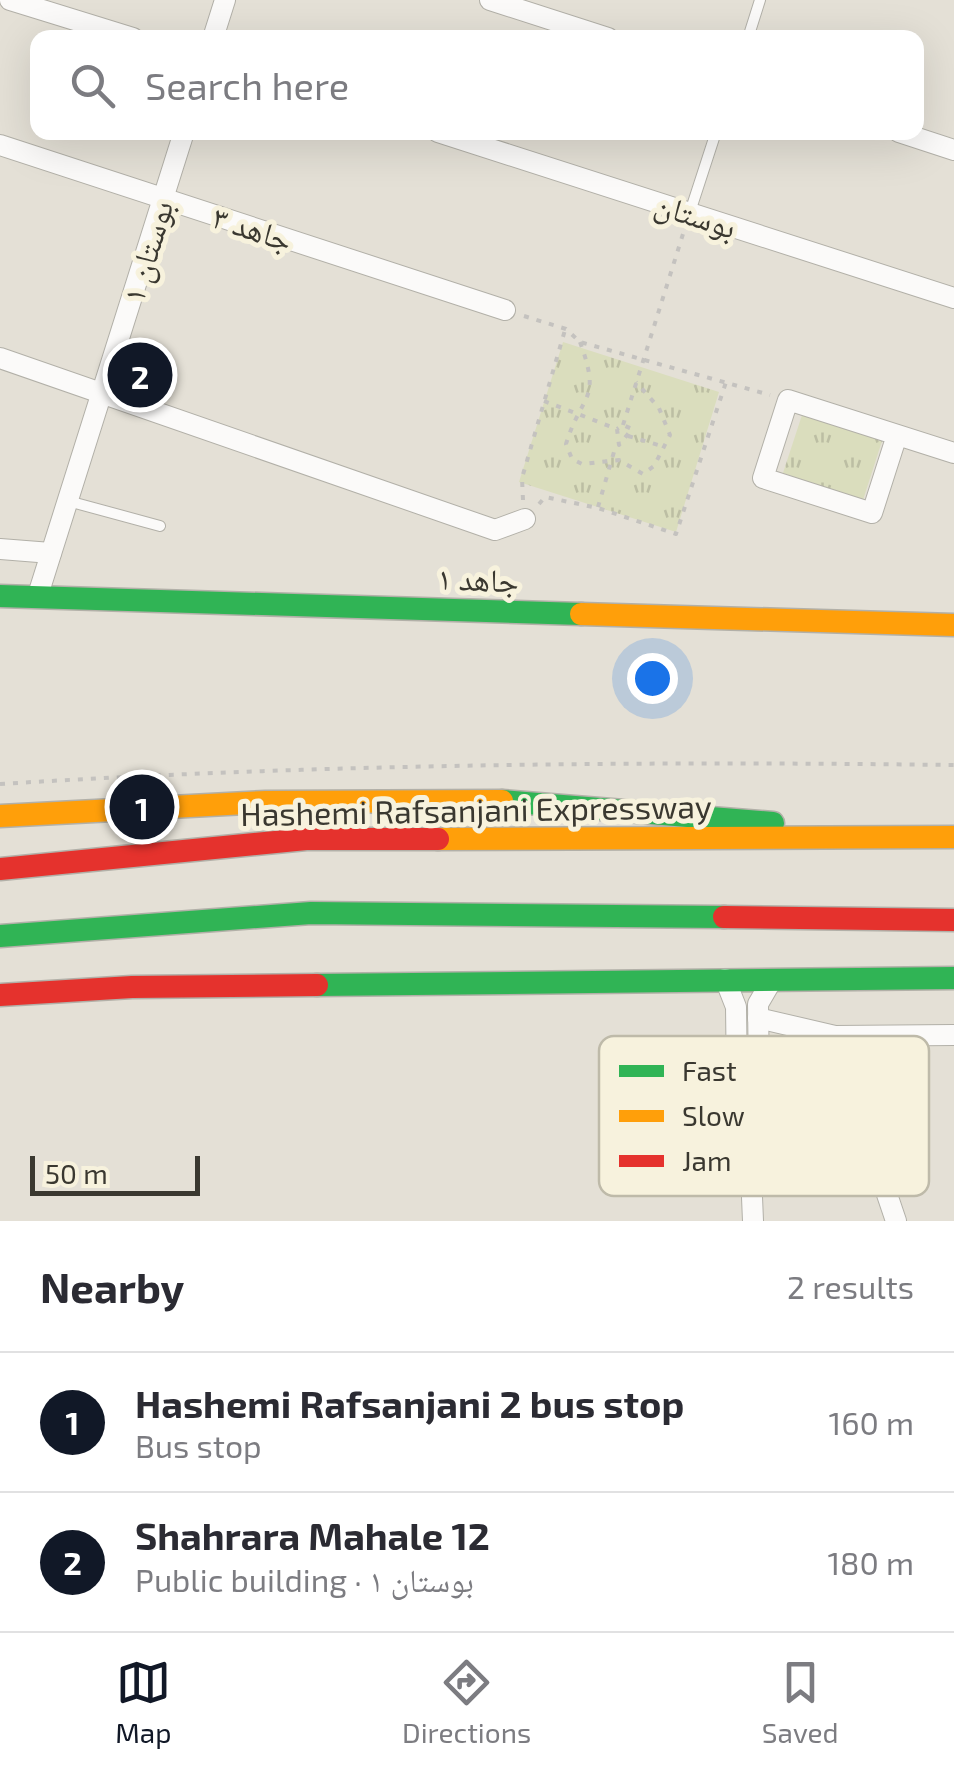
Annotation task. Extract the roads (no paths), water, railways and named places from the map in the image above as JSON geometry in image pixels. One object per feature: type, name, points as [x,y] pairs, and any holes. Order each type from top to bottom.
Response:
[{"type":"main road","name":"جاهد ۱","points":[[0,596],[954,625]]},
{"type":"main road","points":[[0,816],[266,802],[462,798],[946,837]]},
{"type":"main road","name":"Hashemi Rafsanjani Expressway","points":[[0,870],[306,839],[946,837]]},
{"type":"main road","points":[[0,936],[310,913],[954,920]]},
{"type":"main road","points":[[0,995],[132,988],[954,978]]},
{"type":"street","points":[[10,0],[107,30]]},
{"type":"street","points":[[216,30],[225,0]]},
{"type":"street","points":[[490,0],[583,30]]},
{"type":"street","name":"بوستان ۱","points":[[38,598],[181,140]]},
{"type":"street","name":"بوستان","points":[[463,140],[954,298]]},
{"type":"street","points":[[923,140],[954,150]]},
{"type":"street","name":"جاهد ۳","points":[[0,146],[505,310]]},
{"type":"street","points":[[0,358],[495,530],[525,519]]},
{"type":"street","points":[[896,435],[872,512],[763,478],[788,400],[954,453]]},
{"type":"street","points":[[0,549],[51,553]]},
{"type":"street","points":[[726,979],[736,1007],[736,1036]]},
{"type":"street","points":[[758,1036],[758,1004],[772,980]]},
{"type":"street","points":[[758,1018],[835,1036],[954,1035]]},
{"type":"street","points":[[752,1196],[753,1221]]},
{"type":"street","points":[[888,1196],[896,1221]]},
{"type":"lane","points":[[751,30],[760,0]]},
{"type":"lane","points":[[690,212],[713,140]]},
{"type":"lane","points":[[68,501],[160,526]]},
{"type":"place","name":"Shahrara Mahale 12","points":[[140,375]]},
{"type":"place","name":"Hashemi Rafsanjani 2 bus stop","points":[[142,807]]}]
